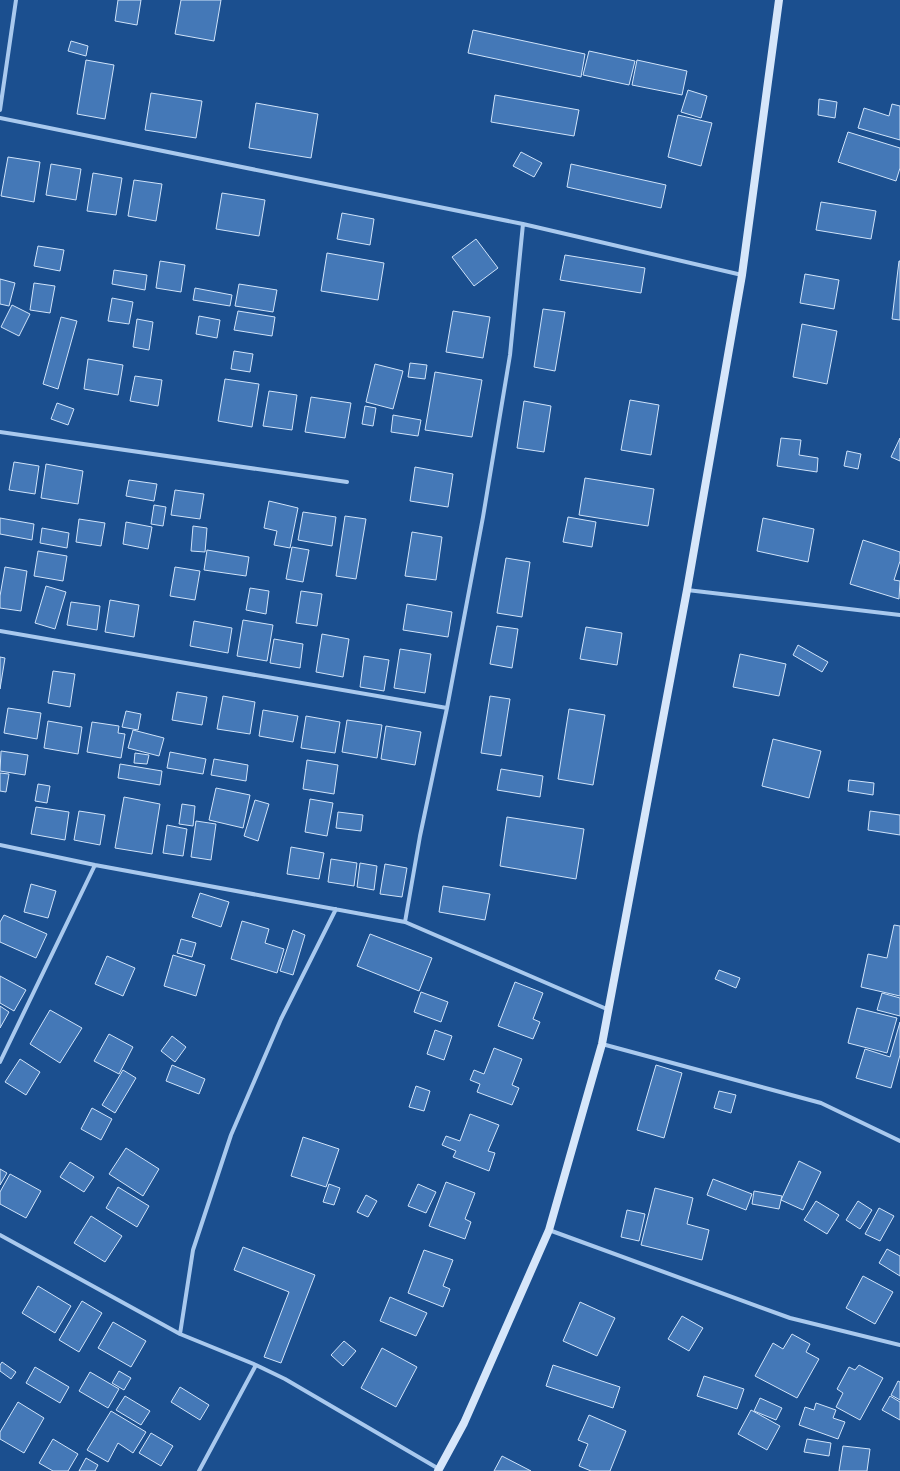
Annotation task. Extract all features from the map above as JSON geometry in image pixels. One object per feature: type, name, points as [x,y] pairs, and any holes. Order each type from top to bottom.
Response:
[{"type":"main road","points":[[439,1470],[464,1423],[549,1230],[602,1044],[687,590],[742,275],[779,0]]},
{"type":"street","points":[[0,110],[16,0]]},
{"type":"street","points":[[0,118],[523,224],[742,275]]},
{"type":"street","points":[[405,922],[420,836],[447,708],[484,517],[510,355],[523,224]]},
{"type":"street","points":[[0,432],[347,482]]},
{"type":"street","points":[[687,590],[900,616]]},
{"type":"street","points":[[0,631],[447,708]]},
{"type":"street","points":[[0,845],[95,865],[405,922],[609,1010]]},
{"type":"street","points":[[0,1062],[95,865]]},
{"type":"street","points":[[180,1334],[193,1250],[231,1135],[281,1019],[336,910]]},
{"type":"street","points":[[602,1044],[821,1103],[900,1141]]},
{"type":"street","points":[[549,1230],[790,1318],[900,1345]]},
{"type":"street","points":[[0,1236],[180,1334],[256,1365],[285,1379],[439,1470]]},
{"type":"street","points":[[199,1471],[256,1365]]},
{"type":"building","points":[[118,0],[141,0],[137,25],[115,21]]},
{"type":"building","points":[[181,0],[221,0],[214,41],[175,34]]},
{"type":"building","points":[[473,30],[585,54],[581,77],[468,53]]},
{"type":"building","points":[[71,41],[88,46],[86,56],[68,51]]},
{"type":"building","points":[[589,51],[635,61],[629,85],[583,75]]},
{"type":"building","points":[[86,60],[114,65],[105,119],[77,114]]},
{"type":"building","points":[[637,60],[687,71],[682,95],[632,85]]},
{"type":"building","points":[[688,90],[707,96],[701,118],[681,112]]},
{"type":"building","points":[[151,93],[202,101],[196,138],[145,130]]},
{"type":"building","points":[[495,95],[579,110],[574,136],[491,122]]},
{"type":"building","points":[[819,99],[837,102],[835,118],[818,115]]},
{"type":"building","points":[[256,103],[318,114],[311,158],[249,148]]},
{"type":"building","points":[[892,104],[900,106],[900,140],[858,128],[864,108],[889,116]]},
{"type":"building","points":[[678,115],[712,123],[701,166],[668,157]]},
{"type":"building","points":[[848,132],[900,148],[900,168],[896,181],[838,162]]},
{"type":"building","points":[[521,152],[542,163],[534,177],[513,166]]},
{"type":"building","points":[[8,157],[40,162],[34,202],[1,196]]},
{"type":"building","points":[[51,164],[81,169],[76,200],[46,195]]},
{"type":"building","points":[[571,164],[666,185],[661,208],[567,187]]},
{"type":"building","points":[[93,173],[122,178],[116,215],[87,211]]},
{"type":"building","points":[[134,180],[162,184],[156,221],[128,216]]},
{"type":"building","points":[[222,193],[265,200],[259,236],[216,229]]},
{"type":"building","points":[[821,202],[876,211],[871,239],[816,230]]},
{"type":"building","points":[[342,213],[374,219],[370,245],[337,239]]},
{"type":"building","points":[[476,239],[498,268],[474,286],[452,257]]},
{"type":"building","points":[[38,246],[64,250],[60,271],[34,266]]},
{"type":"building","points":[[327,253],[384,263],[378,300],[321,291]]},
{"type":"building","points":[[565,255],[645,268],[641,293],[560,280]]},
{"type":"building","points":[[160,261],[185,265],[181,292],[156,288]]},
{"type":"building","points":[[900,261],[900,320],[892,319]]},
{"type":"building","points":[[114,270],[147,275],[145,290],[112,284]]},
{"type":"building","points":[[805,274],[839,280],[834,309],[800,303]]},
{"type":"building","points":[[0,279],[15,283],[9,306],[0,304]]},
{"type":"building","points":[[34,283],[55,286],[50,313],[30,310]]},
{"type":"building","points":[[239,284],[277,290],[273,312],[235,306]]},
{"type":"building","points":[[195,288],[232,295],[230,306],[193,300]]},
{"type":"building","points":[[112,298],[133,302],[129,324],[108,321]]},
{"type":"building","points":[[12,305],[30,314],[19,336],[1,327]]},
{"type":"building","points":[[543,309],[565,312],[555,371],[534,367]]},
{"type":"building","points":[[238,311],[275,317],[272,336],[234,330]]},
{"type":"building","points":[[453,311],[490,317],[483,358],[446,352]]},
{"type":"building","points":[[199,316],[220,320],[217,338],[196,334]]},
{"type":"building","points":[[61,317],[77,321],[58,389],[43,384]]},
{"type":"building","points":[[137,319],[153,322],[149,350],[133,347]]},
{"type":"building","points":[[802,324],[837,331],[827,384],[793,377]]},
{"type":"building","points":[[234,351],[253,354],[250,372],[231,369]]},
{"type":"building","points":[[88,359],[123,365],[118,395],[84,389]]},
{"type":"building","points":[[410,363],[427,365],[425,379],[408,377]]},
{"type":"building","points":[[375,364],[403,371],[393,409],[366,402]]},
{"type":"building","points":[[435,372],[482,380],[472,437],[425,430]]},
{"type":"building","points":[[135,376],[162,380],[158,406],[130,401]]},
{"type":"building","points":[[225,379],[259,384],[252,427],[218,421]]},
{"type":"building","points":[[269,391],[297,395],[292,430],[263,426]]},
{"type":"building","points":[[311,397],[351,403],[345,438],[305,432]]},
{"type":"building","points":[[630,400],[659,405],[651,455],[621,450]]},
{"type":"building","points":[[524,401],[551,406],[544,452],[517,448]]},
{"type":"building","points":[[57,403],[74,409],[68,425],[51,419]]},
{"type":"building","points":[[365,406],[376,408],[373,426],[362,424]]},
{"type":"building","points":[[393,415],[421,420],[418,436],[391,432]]},
{"type":"building","points":[[781,438],[801,440],[799,455],[818,458],[817,472],[777,466]]},
{"type":"building","points":[[900,438],[900,461],[891,457]]},
{"type":"building","points":[[847,451],[861,454],[858,469],[844,466]]},
{"type":"building","points":[[14,462],[39,466],[35,494],[9,490]]},
{"type":"building","points":[[46,464],[83,471],[78,504],[41,498]]},
{"type":"building","points":[[415,467],[453,474],[448,507],[410,501]]},
{"type":"building","points":[[585,478],[654,489],[648,526],[579,515]]},
{"type":"building","points":[[129,480],[157,484],[154,501],[126,496]]},
{"type":"building","points":[[175,490],[204,494],[200,519],[171,515]]},
{"type":"building","points":[[269,501],[298,508],[290,548],[274,545],[277,531],[264,528]]},
{"type":"building","points":[[154,505],[166,507],[163,526],[151,524]]},
{"type":"building","points":[[303,512],[336,517],[332,546],[298,540]]},
{"type":"building","points":[[345,516],[366,519],[356,579],[336,576]]},
{"type":"building","points":[[568,517],[596,522],[592,547],[563,542]]},
{"type":"building","points":[[0,518],[34,524],[32,540],[0,534]]},
{"type":"building","points":[[763,518],[814,529],[808,562],[757,551]]},
{"type":"building","points":[[79,519],[105,523],[101,546],[76,542]]},
{"type":"building","points":[[126,522],[152,527],[148,549],[123,544]]},
{"type":"building","points":[[193,526],[207,528],[205,552],[191,551]]},
{"type":"building","points":[[42,528],[69,533],[67,548],[40,543]]},
{"type":"building","points":[[412,532],[442,537],[436,580],[405,576]]},
{"type":"building","points":[[863,540],[900,552],[900,561],[894,580],[900,581],[899,599],[850,584]]},
{"type":"building","points":[[292,547],[309,550],[303,582],[286,579]]},
{"type":"building","points":[[207,550],[249,557],[246,576],[204,570]]},
{"type":"building","points":[[38,551],[67,556],[63,581],[34,576]]},
{"type":"building","points":[[506,558],[530,562],[522,617],[497,613]]},
{"type":"building","points":[[5,567],[27,571],[21,611],[0,608],[0,596]]},
{"type":"building","points":[[175,567],[200,571],[195,600],[170,596]]},
{"type":"building","points":[[46,586],[66,592],[55,629],[35,623]]},
{"type":"building","points":[[250,588],[269,591],[266,614],[246,610]]},
{"type":"building","points":[[301,591],[322,594],[317,626],[296,623]]},
{"type":"building","points":[[110,600],[139,605],[134,637],[105,632]]},
{"type":"building","points":[[71,602],[100,606],[97,630],[67,625]]},
{"type":"building","points":[[407,604],[452,612],[448,637],[403,630]]},
{"type":"building","points":[[243,620],[273,625],[267,661],[237,656]]},
{"type":"building","points":[[194,621],[232,628],[228,653],[190,646]]},
{"type":"building","points":[[497,626],[518,629],[512,668],[490,664]]},
{"type":"building","points":[[586,627],[622,633],[617,665],[580,659]]},
{"type":"building","points":[[322,634],[349,639],[343,677],[316,672]]},
{"type":"building","points":[[274,639],[303,644],[300,668],[270,663]]},
{"type":"building","points":[[798,645],[828,662],[822,672],[793,655]]},
{"type":"building","points":[[400,649],[431,654],[425,693],[394,688]]},
{"type":"building","points":[[740,654],[786,664],[779,696],[733,687]]},
{"type":"building","points":[[364,656],[389,660],[384,691],[360,687]]},
{"type":"building","points":[[0,657],[5,658],[0,689]]},
{"type":"building","points":[[53,671],[75,674],[70,707],[48,703]]},
{"type":"building","points":[[177,692],[207,697],[202,725],[172,720]]},
{"type":"building","points":[[223,696],[255,702],[250,734],[217,729]]},
{"type":"building","points":[[490,696],[510,699],[501,756],[481,753]]},
{"type":"building","points":[[8,708],[41,713],[37,739],[4,733]]},
{"type":"building","points":[[569,709],[605,715],[593,785],[558,779]]},
{"type":"building","points":[[263,710],[298,716],[293,742],[259,736]]},
{"type":"building","points":[[126,711],[141,714],[138,730],[122,727]]},
{"type":"building","points":[[306,716],[340,722],[335,753],[301,748]]},
{"type":"building","points":[[347,720],[382,725],[377,758],[342,752]]},
{"type":"building","points":[[48,721],[82,727],[78,754],[44,748]]},
{"type":"building","points":[[92,722],[119,726],[118,733],[125,734],[121,758],[87,752]]},
{"type":"building","points":[[386,726],[421,732],[415,765],[381,759]]},
{"type":"building","points":[[133,730],[164,738],[159,756],[128,748]]},
{"type":"building","points":[[773,739],[821,751],[809,798],[762,786]]},
{"type":"building","points":[[1,751],[28,755],[25,775],[0,771]]},
{"type":"building","points":[[170,752],[206,759],[203,774],[167,768]]},
{"type":"building","points":[[135,753],[149,755],[147,764],[134,763]]},
{"type":"building","points":[[214,759],[248,765],[246,781],[211,775]]},
{"type":"building","points":[[307,760],[338,765],[334,794],[303,789]]},
{"type":"building","points":[[120,764],[162,771],[160,785],[118,778]]},
{"type":"building","points":[[501,769],[543,776],[540,797],[497,790]]},
{"type":"building","points":[[0,773],[9,774],[6,792],[0,791]]},
{"type":"building","points":[[849,780],[874,783],[873,795],[848,791]]},
{"type":"building","points":[[38,784],[50,786],[47,803],[35,801]]},
{"type":"building","points":[[216,788],[250,795],[243,828],[209,820]]},
{"type":"building","points":[[124,797],[160,804],[152,854],[115,848]]},
{"type":"building","points":[[310,799],[333,803],[327,836],[305,832]]},
{"type":"building","points":[[255,800],[269,804],[258,841],[244,836]]},
{"type":"building","points":[[182,804],[195,806],[193,826],[179,824]]},
{"type":"building","points":[[36,807],[69,812],[65,840],[31,834]]},
{"type":"building","points":[[79,811],[105,815],[100,845],[74,840]]},
{"type":"building","points":[[870,811],[900,815],[900,835],[868,830]]},
{"type":"building","points":[[338,812],[363,815],[361,831],[336,828]]},
{"type":"building","points":[[507,817],[584,829],[576,879],[500,866]]},
{"type":"building","points":[[196,821],[216,824],[211,860],[191,857]]},
{"type":"building","points":[[167,825],[187,829],[183,856],[163,853]]},
{"type":"building","points":[[291,847],[324,853],[319,879],[287,874]]},
{"type":"building","points":[[331,859],[357,863],[354,886],[328,882]]},
{"type":"building","points":[[360,863],[377,866],[374,890],[357,887]]},
{"type":"building","points":[[385,864],[407,868],[402,897],[380,894]]},
{"type":"building","points":[[31,884],[56,891],[48,918],[24,912]]},
{"type":"building","points":[[443,886],[490,894],[485,920],[439,912]]},
{"type":"building","points":[[200,893],[229,902],[221,927],[192,917]]},
{"type":"building","points":[[4,915],[47,934],[36,958],[0,942],[0,922]]},
{"type":"building","points":[[242,921],[269,929],[265,943],[284,949],[277,973],[231,959]]},
{"type":"building","points":[[894,925],[900,926],[900,996],[861,987],[868,954],[887,958]]},
{"type":"building","points":[[293,930],[305,935],[293,975],[280,971]]},
{"type":"building","points":[[370,934],[432,958],[419,991],[357,966]]},
{"type":"building","points":[[181,939],[196,943],[192,957],[177,953]]},
{"type":"building","points":[[173,955],[205,965],[196,996],[164,986]]},
{"type":"building","points":[[107,956],[135,968],[123,996],[95,984]]},
{"type":"building","points":[[719,970],[740,978],[736,988],[715,979]]},
{"type":"building","points":[[0,976],[26,990],[14,1011],[0,1003]]},
{"type":"building","points":[[515,982],[543,993],[533,1019],[540,1022],[533,1039],[498,1026]]},
{"type":"building","points":[[421,992],[448,1002],[441,1022],[414,1012]]},
{"type":"building","points":[[882,993],[900,998],[900,1016],[877,1010]]},
{"type":"building","points":[[0,1006],[9,1012],[0,1028]]},
{"type":"building","points":[[857,1008],[897,1018],[887,1053],[848,1043]]},
{"type":"building","points":[[50,1010],[82,1028],[60,1063],[30,1044]]},
{"type":"building","points":[[900,1022],[900,1055],[891,1088],[856,1078],[865,1049],[890,1057]]},
{"type":"building","points":[[435,1030],[452,1036],[444,1060],[427,1054]]},
{"type":"building","points":[[109,1034],[133,1047],[119,1074],[94,1061]]},
{"type":"building","points":[[172,1036],[186,1047],[175,1062],[161,1051]]},
{"type":"building","points":[[494,1048],[522,1059],[512,1085],[519,1088],[512,1105],[477,1092],[480,1084],[470,1080],[474,1070],[484,1074]]},
{"type":"building","points":[[20,1059],[40,1072],[26,1095],[5,1082]]},
{"type":"building","points":[[172,1065],[205,1079],[199,1094],[166,1081]]},
{"type":"building","points":[[656,1065],[682,1073],[664,1138],[637,1130]]},
{"type":"building","points":[[123,1070],[136,1078],[115,1113],[102,1105]]},
{"type":"building","points":[[416,1086],[430,1091],[424,1111],[409,1107]]},
{"type":"building","points":[[719,1091],[736,1095],[731,1113],[714,1108]]},
{"type":"building","points":[[92,1108],[112,1119],[101,1140],[81,1129]]},
{"type":"building","points":[[470,1114],[499,1125],[488,1151],[495,1153],[489,1171],[453,1157],[456,1151],[442,1145],[446,1136],[460,1141]]},
{"type":"building","points":[[303,1137],[339,1149],[326,1187],[291,1176]]},
{"type":"building","points":[[126,1148],[159,1169],[143,1196],[109,1174]]},
{"type":"building","points":[[799,1161],[821,1172],[803,1210],[781,1200]]},
{"type":"building","points":[[70,1162],[94,1177],[84,1192],[60,1177]]},
{"type":"building","points":[[0,1169],[7,1173],[0,1185]]},
{"type":"building","points":[[10,1174],[41,1191],[26,1218],[0,1204],[0,1192]]},
{"type":"building","points":[[713,1179],[752,1194],[746,1210],[707,1195]]},
{"type":"building","points":[[446,1182],[475,1193],[465,1219],[471,1222],[465,1239],[429,1226]]},
{"type":"building","points":[[329,1184],[340,1188],[334,1205],[323,1202]]},
{"type":"building","points":[[418,1184],[436,1192],[426,1213],[408,1206]]},
{"type":"building","points":[[118,1187],[149,1206],[137,1227],[106,1208]]},
{"type":"building","points":[[655,1188],[693,1198],[687,1224],[709,1230],[702,1260],[641,1245]]},
{"type":"building","points":[[754,1191],[782,1196],[779,1209],[752,1204]]},
{"type":"building","points":[[366,1195],[377,1201],[368,1217],[357,1212]]},
{"type":"building","points":[[816,1201],[839,1215],[827,1234],[804,1220]]},
{"type":"building","points":[[858,1201],[872,1210],[860,1229],[846,1220]]},
{"type":"building","points":[[879,1208],[894,1216],[880,1241],[865,1234]]},
{"type":"building","points":[[627,1210],[645,1214],[639,1241],[621,1237]]},
{"type":"building","points":[[91,1216],[122,1236],[105,1262],[74,1243]]},
{"type":"building","points":[[243,1247],[315,1275],[281,1363],[264,1357],[289,1292],[234,1270]]},
{"type":"building","points":[[887,1249],[900,1256],[900,1276],[879,1263]]},
{"type":"building","points":[[424,1250],[453,1260],[443,1286],[450,1289],[443,1307],[408,1293]]},
{"type":"building","points":[[863,1276],[893,1292],[875,1324],[846,1308]]},
{"type":"building","points":[[38,1286],[71,1306],[55,1333],[22,1313]]},
{"type":"building","points":[[390,1297],[427,1313],[416,1336],[380,1321]]},
{"type":"building","points":[[82,1301],[102,1313],[79,1352],[59,1340]]},
{"type":"building","points":[[580,1302],[615,1318],[597,1356],[563,1341]]},
{"type":"building","points":[[682,1316],[703,1328],[689,1351],[668,1339]]},
{"type":"building","points":[[113,1322],[146,1341],[131,1367],[98,1348]]},
{"type":"building","points":[[792,1334],[810,1344],[806,1352],[819,1359],[797,1398],[755,1376],[773,1343],[783,1349]]},
{"type":"building","points":[[344,1341],[356,1351],[343,1366],[331,1355]]},
{"type":"building","points":[[382,1348],[417,1367],[396,1407],[361,1388]]},
{"type":"building","points":[[2,1362],[16,1372],[11,1379],[0,1371],[0,1365]]},
{"type":"building","points":[[553,1365],[620,1387],[613,1408],[546,1386]]},
{"type":"building","points":[[859,1365],[883,1378],[860,1420],[836,1407],[843,1393],[837,1389],[849,1367],[855,1370]]},
{"type":"building","points":[[35,1367],[69,1387],[60,1403],[26,1383]]},
{"type":"building","points":[[119,1371],[131,1378],[124,1390],[112,1383]]},
{"type":"building","points":[[90,1372],[119,1389],[108,1408],[79,1391]]},
{"type":"building","points":[[704,1376],[744,1389],[737,1409],[697,1396]]},
{"type":"building","points":[[898,1381],[900,1382],[900,1400],[891,1395]]},
{"type":"building","points":[[180,1387],[209,1405],[200,1420],[171,1402]]},
{"type":"building","points":[[125,1396],[150,1411],[141,1425],[116,1410]]},
{"type":"building","points":[[890,1396],[900,1402],[900,1420],[882,1410]]},
{"type":"building","points":[[760,1398],[782,1408],[776,1420],[754,1411]]},
{"type":"building","points":[[18,1402],[44,1418],[24,1453],[0,1439],[0,1432]]},
{"type":"building","points":[[816,1403],[836,1410],[833,1418],[845,1422],[838,1439],[799,1425],[805,1407],[814,1410]]},
{"type":"building","points":[[751,1410],[780,1426],[767,1450],[738,1434]]},
{"type":"building","points":[[111,1411],[146,1432],[133,1453],[118,1443],[108,1462],[87,1450]]},
{"type":"building","points":[[589,1415],[626,1431],[610,1471],[591,1471],[579,1466],[588,1444],[578,1440]]},
{"type":"building","points":[[151,1433],[173,1446],[161,1466],[139,1453]]},
{"type":"building","points":[[53,1439],[78,1454],[68,1471],[53,1471],[39,1463]]},
{"type":"building","points":[[807,1439],[831,1443],[829,1456],[804,1452]]},
{"type":"building","points":[[843,1446],[870,1449],[867,1471],[839,1471]]},
{"type":"building","points":[[502,1456],[531,1471],[494,1471]]},
{"type":"building","points":[[86,1458],[98,1465],[95,1471],[79,1471]]}]
